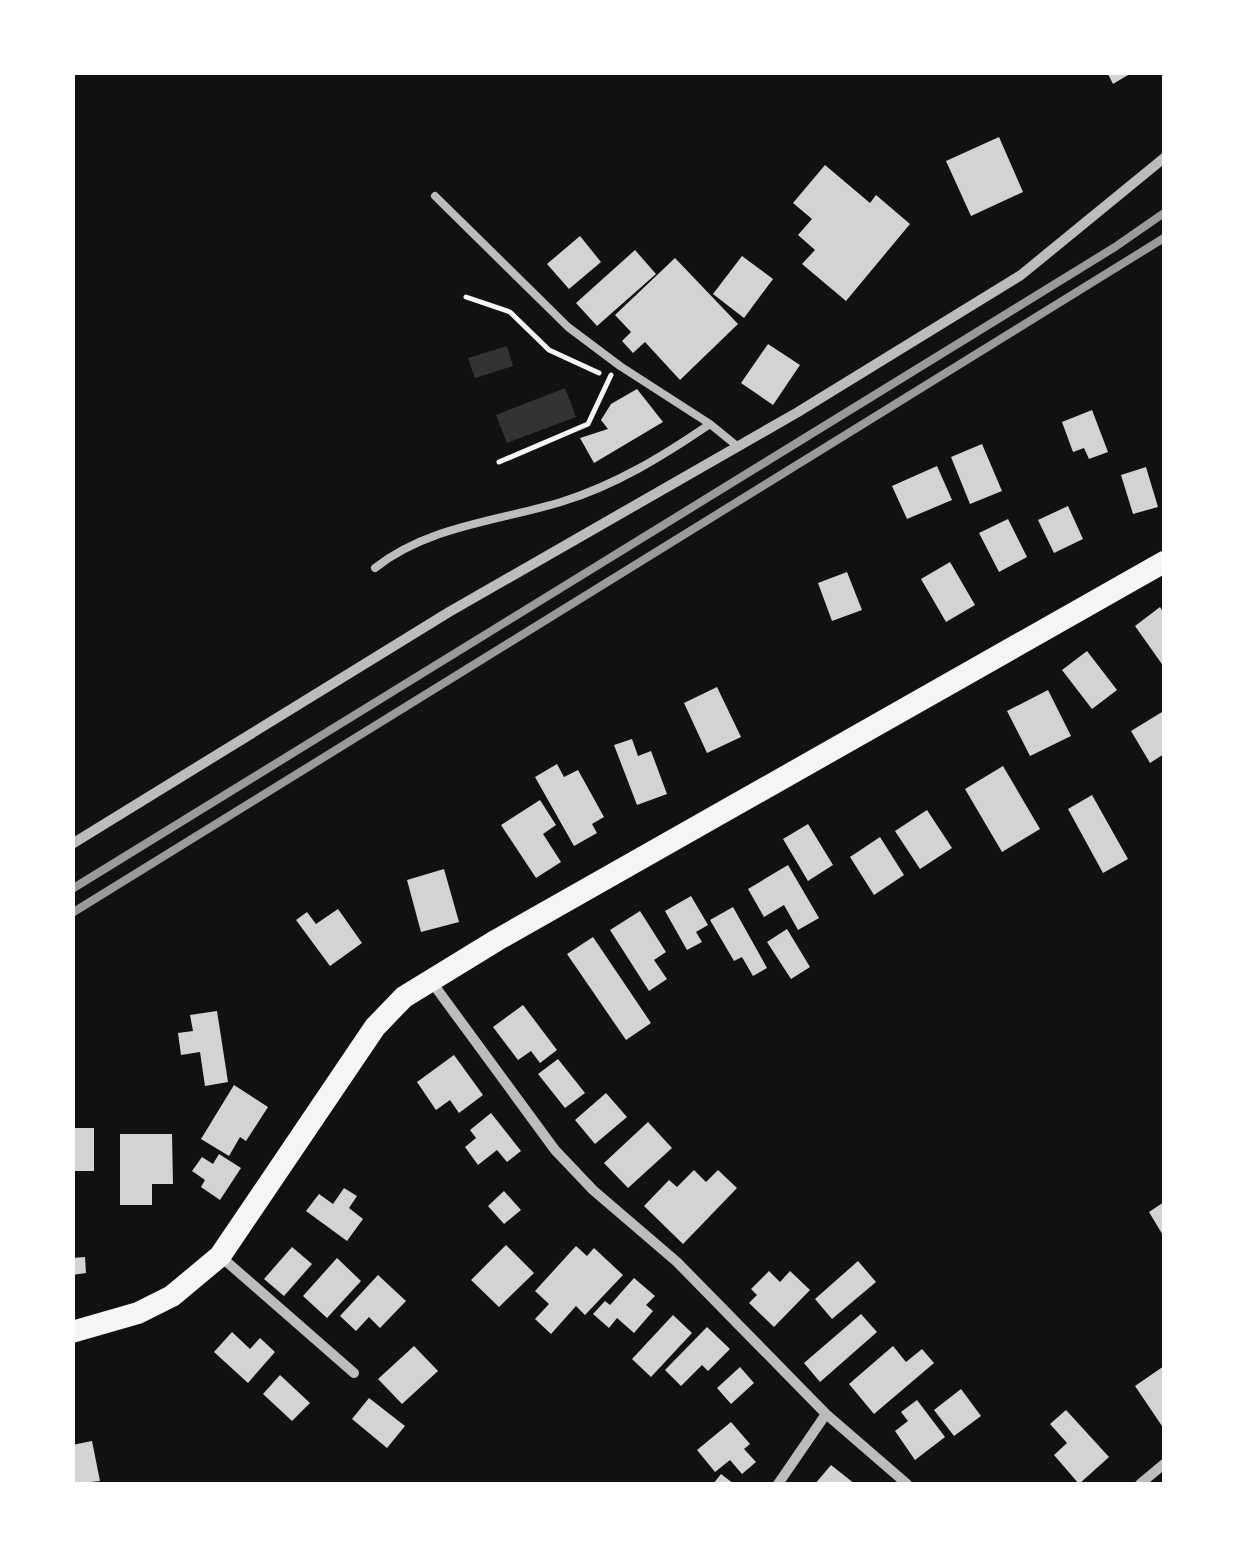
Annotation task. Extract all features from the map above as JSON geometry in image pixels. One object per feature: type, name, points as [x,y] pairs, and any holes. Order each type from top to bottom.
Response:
[{"type":"main road","points":[[72,1332],[138,1313],[172,1296],[220,1256],[375,1028],[404,997],[1164,562]]},
{"type":"street","points":[[72,844],[449,612],[798,412],[1021,275],[1164,158]]},
{"type":"street","points":[[430,980],[555,1150],[592,1190],[677,1262],[826,1414],[907,1484]]},
{"type":"street","points":[[220,1256],[354,1373]]},
{"type":"street","points":[[778,1484],[826,1414]]},
{"type":"street","points":[[1140,1484],[1164,1464]]},
{"type":"lane","points":[[435,196],[568,327],[737,446]]},
{"type":"lane","points":[[375,568],[398,549],[429,536],[562,502],[617,482],[710,424]]},
{"type":"path","points":[[466,297],[510,312],[549,350],[608,378]]},
{"type":"path","points":[[498,462],[588,424],[608,378],[620,366]]},
{"type":"shaded area","points":[[507,346],[513,366],[475,378],[468,358]]},
{"type":"shaded area","points":[[565,388],[576,417],[507,443],[496,415]]},
{"type":"building","points":[[1107,72],[1133,72],[1113,84]]},
{"type":"building","points":[[999,137],[1023,192],[971,216],[946,161]]},
{"type":"building","points":[[825,165],[870,203],[876,195],[910,224],[846,301],[802,264],[815,250],[798,235],[812,219],[793,203]]},
{"type":"building","points":[[580,236],[601,262],[569,289],[547,264]]},
{"type":"building","points":[[635,250],[656,274],[597,326],[576,303]]},
{"type":"building","points":[[742,256],[773,279],[744,318],[713,294]]},
{"type":"building","points":[[675,258],[738,324],[680,380],[645,342],[633,353],[622,341],[631,332],[615,315]]},
{"type":"building","points":[[768,344],[800,365],[773,405],[741,383]]},
{"type":"building","points":[[637,389],[663,422],[594,463],[580,438],[608,429],[601,420],[611,404]]},
{"type":"building","points":[[1092,410],[1108,452],[1089,459],[1084,448],[1073,452],[1062,422]]},
{"type":"building","points":[[982,444],[1002,491],[970,504],[951,457]]},
{"type":"building","points":[[937,466],[952,500],[907,519],[892,486]]},
{"type":"building","points":[[1146,467],[1158,507],[1133,514],[1121,475]]},
{"type":"building","points":[[1068,506],[1083,539],[1054,553],[1038,520]]},
{"type":"building","points":[[1008,519],[1027,557],[999,572],[979,533]]},
{"type":"building","points":[[950,562],[975,605],[946,622],[921,579]]},
{"type":"building","points":[[847,572],[862,610],[832,621],[818,583]]},
{"type":"building","points":[[1160,607],[1164,613],[1164,667],[1135,626]]},
{"type":"building","points":[[1087,651],[1117,690],[1092,709],[1062,670]]},
{"type":"building","points":[[717,687],[741,737],[707,753],[684,703]]},
{"type":"building","points":[[1048,690],[1071,736],[1030,756],[1007,711]]},
{"type":"building","points":[[1162,712],[1164,754],[1150,763],[1131,731]]},
{"type":"building","points":[[632,739],[638,756],[651,751],[667,794],[637,805],[614,745]]},
{"type":"building","points":[[557,764],[564,777],[578,770],[604,817],[592,824],[597,833],[574,846],[535,777]]},
{"type":"building","points":[[1003,766],[1040,829],[1002,852],[965,789]]},
{"type":"building","points":[[1092,795],[1128,859],[1103,873],[1068,809]]},
{"type":"building","points":[[540,800],[556,825],[543,834],[561,862],[536,878],[501,825]]},
{"type":"building","points":[[927,810],[952,848],[920,869],[895,831]]},
{"type":"building","points":[[808,824],[833,865],[808,881],[783,839]]},
{"type":"building","points":[[880,837],[904,875],[874,895],[850,857]]},
{"type":"building","points":[[788,865],[819,918],[798,930],[784,905],[764,917],[748,889]]},
{"type":"building","points":[[444,869],[459,922],[421,932],[407,880]]},
{"type":"building","points":[[691,896],[708,925],[696,932],[702,942],[687,950],[665,911]]},
{"type":"building","points":[[733,907],[767,968],[753,976],[742,957],[734,961],[710,920]]},
{"type":"building","points":[[338,909],[362,943],[330,966],[296,920],[307,912],[316,924]]},
{"type":"building","points":[[640,911],[666,952],[654,960],[667,979],[649,991],[610,930]]},
{"type":"building","points":[[787,929],[810,967],[791,979],[767,942]]},
{"type":"building","points":[[593,937],[651,1023],[626,1040],[567,954]]},
{"type":"building","points":[[523,1005],[557,1050],[540,1063],[531,1051],[518,1060],[493,1027]]},
{"type":"building","points":[[217,1011],[228,1082],[205,1086],[200,1052],[181,1055],[178,1033],[193,1031],[190,1015]]},
{"type":"building","points":[[454,1055],[483,1095],[459,1113],[450,1100],[436,1110],[417,1082]]},
{"type":"building","points":[[558,1059],[585,1093],[565,1108],[538,1074]]},
{"type":"building","points":[[234,1085],[268,1107],[246,1141],[240,1137],[229,1156],[201,1139]]},
{"type":"building","points":[[606,1093],[627,1117],[595,1144],[575,1120]]},
{"type":"building","points":[[491,1113],[521,1151],[507,1162],[497,1150],[478,1165],[465,1147],[476,1138],[470,1130]]},
{"type":"building","points":[[648,1122],[672,1148],[628,1188],[604,1163]]},
{"type":"building","points":[[72,1128],[94,1128],[94,1171],[72,1171]]},
{"type":"building","points":[[120,1134],[172,1134],[173,1184],[152,1184],[152,1205],[120,1205]]},
{"type":"building","points":[[219,1154],[241,1168],[220,1200],[201,1187],[205,1180],[192,1171],[202,1157],[213,1164]]},
{"type":"building","points":[[694,1170],[706,1182],[718,1170],[737,1188],[683,1244],[644,1206],[669,1180],[677,1187]]},
{"type":"building","points":[[344,1188],[357,1196],[349,1208],[363,1219],[347,1241],[306,1211],[319,1194],[333,1204]]},
{"type":"building","points":[[504,1191],[521,1210],[504,1224],[488,1206]]},
{"type":"building","points":[[1164,1202],[1164,1237],[1149,1212]]},
{"type":"building","points":[[506,1245],[534,1273],[499,1307],[471,1280]]},
{"type":"building","points":[[576,1246],[587,1256],[594,1248],[623,1275],[585,1315],[576,1306],[551,1334],[535,1319],[549,1304],[535,1291]]},
{"type":"building","points":[[292,1247],[312,1264],[284,1296],[264,1279]]},
{"type":"building","points":[[85,1257],[86,1273],[72,1275],[72,1258]]},
{"type":"building","points":[[337,1258],[361,1281],[327,1318],[303,1296]]},
{"type":"building","points":[[858,1261],[876,1282],[832,1319],[815,1299]]},
{"type":"building","points":[[769,1271],[780,1282],[790,1271],[810,1290],[774,1327],[749,1303],[757,1295],[751,1289]]},
{"type":"building","points":[[378,1275],[406,1301],[380,1328],[369,1317],[356,1331],[340,1316]]},
{"type":"building","points":[[634,1278],[655,1296],[646,1305],[653,1311],[634,1333],[617,1318],[609,1328],[593,1314],[605,1301],[610,1305]]},
{"type":"building","points":[[861,1314],[877,1332],[820,1382],[804,1363]]},
{"type":"building","points":[[673,1315],[692,1333],[651,1377],[632,1359]]},
{"type":"building","points":[[707,1327],[730,1349],[708,1371],[702,1365],[681,1386],[665,1370]]},
{"type":"building","points":[[232,1332],[250,1349],[260,1338],[275,1352],[248,1383],[214,1352]]},
{"type":"building","points":[[414,1346],[438,1371],[402,1404],[378,1379]]},
{"type":"building","points":[[893,1346],[906,1362],[922,1349],[934,1363],[874,1414],[849,1384]]},
{"type":"building","points":[[1164,1366],[1164,1429],[1135,1386]]},
{"type":"building","points":[[740,1367],[754,1383],[731,1404],[717,1388]]},
{"type":"building","points":[[280,1375],[310,1403],[292,1421],[263,1394]]},
{"type":"building","points":[[961,1389],[981,1416],[954,1436],[934,1410]]},
{"type":"building","points":[[369,1398],[405,1426],[387,1448],[352,1419]]},
{"type":"building","points":[[917,1400],[945,1437],[915,1460],[895,1431],[908,1421],[901,1412]]},
{"type":"building","points":[[1066,1410],[1109,1457],[1079,1484],[1054,1455],[1067,1443],[1050,1424]]},
{"type":"building","points":[[731,1422],[750,1444],[744,1449],[756,1462],[742,1474],[730,1460],[715,1472],[697,1450]]},
{"type":"building","points":[[92,1441],[100,1481],[72,1484],[72,1445]]},
{"type":"building","points":[[831,1465],[855,1484],[815,1484]]},
{"type":"building","points":[[721,1474],[734,1484],[713,1484]]},
{"type":"railway","points":[[72,889],[1115,247],[1164,213]]},
{"type":"railway","points":[[72,913],[1164,238]]}]
